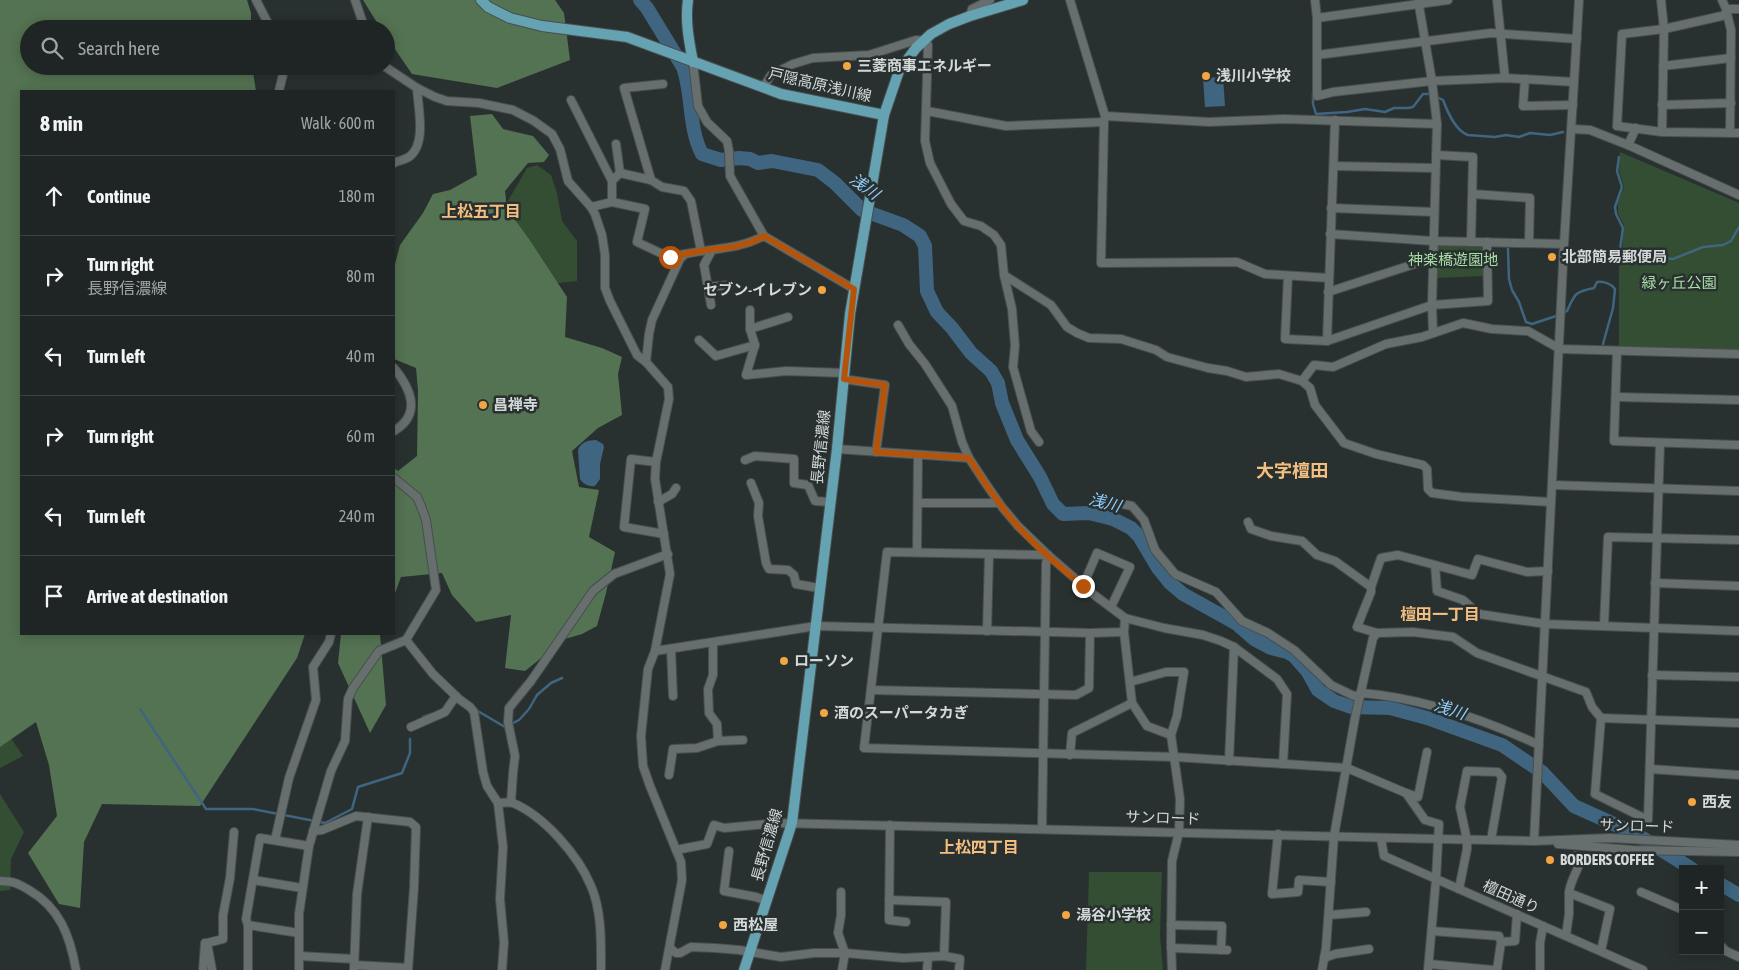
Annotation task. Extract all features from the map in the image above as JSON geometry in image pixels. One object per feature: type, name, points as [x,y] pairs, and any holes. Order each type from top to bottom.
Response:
[{"type":"main road","name":"戸隠高原浅川線","points":[[481,0],[488,7],[510,18],[542,26],[627,36],[781,94],[884,115]]},
{"type":"main road","points":[[688,0],[686,12],[689,60]]},
{"type":"main road","name":"長野信濃線","points":[[744,970],[792,823],[854,289],[884,115],[899,71],[907,58],[932,34],[970,16],[1023,0]]},
{"type":"street","points":[[256,0],[266,20]]},
{"type":"street","points":[[355,0],[362,20]]},
{"type":"street","points":[[970,16],[972,9],[990,0]]},
{"type":"street","points":[[1070,0],[1105,119],[1102,263],[1237,262],[1265,274],[1329,278]]},
{"type":"street","points":[[1315,0],[1318,96],[1333,92],[1432,81],[1504,78],[1574,82]]},
{"type":"street","points":[[1317,18],[1419,2],[1448,0]]},
{"type":"street","points":[[1497,0],[1504,78]]},
{"type":"street","points":[[1534,841],[1564,244],[1579,0]]},
{"type":"street","points":[[1661,0],[1664,29],[1662,132]]},
{"type":"street","points":[[1722,0],[1731,30],[1730,133]]},
{"type":"street","points":[[1419,2],[1437,124],[1433,241],[1433,333]]},
{"type":"street","points":[[1739,9],[1664,29],[1622,34],[1618,126],[1662,132],[1739,133]]},
{"type":"street","points":[[1317,55],[1491,33],[1577,39]]},
{"type":"street","points":[[763,88],[771,74],[793,64],[813,58],[870,55],[916,40],[924,41],[928,45],[925,141],[930,163],[951,204],[964,221],[981,226],[994,235],[1001,245],[1004,275],[1012,309],[1015,346],[1013,367],[1031,431],[1039,442]]},
{"type":"street","points":[[1663,66],[1731,58]]},
{"type":"street","points":[[689,60],[698,106],[707,122],[726,141],[729,151],[730,176],[764,236],[854,289]]},
{"type":"street","points":[[395,73],[417,88],[446,101],[479,103],[512,110],[534,121],[552,134],[558,143],[568,181],[591,207],[602,235],[605,255],[605,288],[631,346],[637,356],[646,362],[668,387],[670,394],[656,462],[655,479],[670,574],[655,651],[648,669],[641,736],[642,761],[650,786],[681,862],[682,880],[665,970]]},
{"type":"street","points":[[279,90],[283,75]]},
{"type":"street","points":[[1525,79],[1523,106],[1573,105]]},
{"type":"street","points":[[651,180],[624,88],[664,84]]},
{"type":"street","points":[[395,163],[409,156],[416,148],[420,138],[417,88]]},
{"type":"street","points":[[571,100],[612,181],[612,202]]},
{"type":"street","points":[[1662,105],[1731,103]]},
{"type":"street","points":[[927,111],[1006,126],[1105,119],[1209,122],[1284,119],[1437,124]]},
{"type":"street","points":[[1327,341],[1335,120]]},
{"type":"street","points":[[1628,145],[1636,128]]},
{"type":"street","points":[[1572,129],[1590,130],[1628,145],[1739,195]]},
{"type":"street","points":[[616,144],[620,173]]},
{"type":"street","points":[[1436,155],[1474,157],[1471,242]]},
{"type":"street","points":[[1334,166],[1436,168]]},
{"type":"street","points":[[620,173],[651,180],[662,187],[684,192],[691,201],[701,251]]},
{"type":"street","points":[[612,181],[620,173]]},
{"type":"street","points":[[1473,194],[1530,198],[1528,243]]},
{"type":"street","points":[[591,207],[612,202],[645,209],[637,242],[670,257],[736,247],[751,243],[764,236]]},
{"type":"street","points":[[1331,208],[1434,212]]},
{"type":"street","points":[[1330,234],[1433,241],[1564,244]]},
{"type":"street","points":[[1288,276],[1285,339],[1327,341],[1432,305],[1488,301],[1487,242]]},
{"type":"street","points":[[711,305],[704,265],[712,250]]},
{"type":"street","points":[[646,362],[652,320],[680,259],[685,254]]},
{"type":"street","points":[[1328,292],[1433,258]]},
{"type":"street","points":[[1004,275],[1051,305],[1067,327],[1077,334],[1089,338],[1121,339],[1156,350],[1167,357],[1246,377],[1279,374],[1302,381],[1310,388],[1315,405],[1344,442],[1376,454],[1422,465],[1427,469],[1428,489],[1432,493],[1462,497],[1552,502]]},
{"type":"street","points":[[708,287],[729,285]]},
{"type":"street","points":[[750,310],[750,329],[755,345],[746,375],[786,372],[844,376],[885,385],[876,452]]},
{"type":"street","points":[[750,329],[788,317]]},
{"type":"street","points":[[1302,381],[1314,365],[1333,368],[1386,344],[1464,324],[1492,329],[1528,331],[1560,349],[1739,354]]},
{"type":"street","points":[[898,325],[952,406],[962,442],[969,458],[999,503],[1018,526],[1048,555],[1083,586],[1125,618],[1203,635],[1234,647],[1277,679],[1287,694],[1283,764]]},
{"type":"street","points":[[699,340],[716,356],[755,345]]},
{"type":"street","points":[[1618,351],[1614,441],[1739,445]]},
{"type":"street","points":[[395,369],[403,379],[410,396],[411,413],[403,425],[395,429]]},
{"type":"street","points":[[1617,397],[1739,400]]},
{"type":"street","points":[[1548,571],[1527,572],[1478,559],[1472,575],[1398,555],[1381,558],[1371,592],[1357,627],[1377,633],[1413,632],[1453,637],[1477,653],[1586,692],[1592,707],[1601,718],[1595,794],[1648,820],[1660,443]]},
{"type":"street","points":[[836,449],[969,458]]},
{"type":"street","points":[[745,460],[755,456],[794,459],[794,483],[808,485],[815,501],[830,502]]},
{"type":"street","points":[[917,552],[918,456]]},
{"type":"street","points":[[656,462],[631,459],[624,527],[664,534]]},
{"type":"street","points":[[299,970],[299,914],[309,846],[331,771],[345,742],[348,699],[353,688],[379,651],[406,640],[436,590],[426,520],[421,506],[417,498],[395,479]]},
{"type":"street","points":[[750,483],[759,503],[758,516],[766,563],[769,569],[788,570],[794,575],[796,584],[819,588]]},
{"type":"street","points":[[1553,485],[1739,492]]},
{"type":"street","points":[[658,502],[672,494],[676,488]]},
{"type":"street","points":[[1102,500],[1132,506],[1144,520],[1155,550],[1175,574],[1216,592],[1242,621],[1268,633],[1294,650],[1331,685],[1354,696],[1389,695],[1437,707],[1512,733],[1539,748]]},
{"type":"street","points":[[918,503],[999,503]]},
{"type":"street","points":[[1248,522],[1251,529],[1271,536],[1302,540],[1317,555],[1335,561],[1371,587]]},
{"type":"street","points":[[1604,626],[1608,536],[1739,540]]},
{"type":"street","points":[[1048,555],[887,552],[864,748],[1175,757],[1347,768],[1418,797],[1427,752]]},
{"type":"street","points":[[1083,586],[1097,552],[1130,567],[1111,607]]},
{"type":"street","points":[[512,802],[513,773],[516,756],[508,722],[509,708],[531,681],[593,591],[614,574],[668,554]]},
{"type":"street","points":[[987,631],[989,555]]},
{"type":"street","points":[[1042,829],[1046,564],[1048,555]]},
{"type":"street","points":[[1435,565],[1437,591],[1463,600],[1479,614],[1545,624],[1739,631]]},
{"type":"street","points":[[1656,582],[1739,586]]},
{"type":"street","points":[[1125,618],[1124,632],[1132,703],[1147,726],[1171,735]]},
{"type":"street","points":[[655,651],[816,626],[878,629],[1124,632]]},
{"type":"street","points":[[871,690],[1076,695],[1089,688],[1090,633]]},
{"type":"street","points":[[1322,970],[1329,915],[1334,836],[1355,718],[1373,638],[1377,633]]},
{"type":"street","points":[[276,840],[289,778],[316,700],[313,667],[332,635]]},
{"type":"street","points":[[406,640],[433,674],[474,712],[483,772],[487,786],[498,803],[503,847],[500,899],[504,942],[502,970]]},
{"type":"street","points":[[713,643],[713,675],[708,689],[709,713],[717,724],[718,741]]},
{"type":"street","points":[[1229,761],[1234,647]]},
{"type":"street","points":[[671,649],[673,696]]},
{"type":"street","points":[[1130,682],[1166,672],[1184,672],[1177,716],[1171,735],[1180,799],[1179,832],[1172,861],[1172,970]]},
{"type":"street","points":[[1652,675],[1739,676]]},
{"type":"street","points":[[411,727],[445,712],[456,696]]},
{"type":"street","points":[[1070,755],[1072,733],[1132,703]]},
{"type":"street","points":[[1601,718],[1739,723]]},
{"type":"street","points":[[669,775],[673,749],[697,748],[718,741],[743,740]]},
{"type":"street","points":[[1650,769],[1739,775]]},
{"type":"street","points":[[1459,889],[1467,849],[1460,807],[1467,771],[1498,772],[1502,777],[1491,840]]},
{"type":"street","points":[[1406,793],[1425,820],[1439,824],[1429,967],[1493,970]]},
{"type":"street","points":[[498,803],[512,802],[548,825],[568,848],[586,875],[592,887],[598,914],[602,942],[601,970]]},
{"type":"street","points":[[299,956],[354,965],[408,969],[415,878],[416,827],[410,822],[356,816],[322,830],[313,831]]},
{"type":"street","points":[[354,965],[356,894],[368,817]]},
{"type":"street","name":"サンロード","points":[[676,850],[707,844],[714,825],[724,828],[792,823],[1467,840],[1534,841],[1610,838],[1739,845]]},
{"type":"street","points":[[890,825],[889,920],[906,922]]},
{"type":"street","points":[[203,970],[204,943],[224,939],[223,915],[230,878],[234,832]]},
{"type":"street","points":[[1278,834],[1272,894],[1298,892],[1299,880],[1331,882]]},
{"type":"street","points":[[248,970],[248,925],[246,919],[260,838],[309,846]]},
{"type":"street","name":"檀田通り","points":[[1381,838],[1384,856],[1643,970]]},
{"type":"street","name":"サンロード","points":[[1534,841],[1633,850],[1739,852]]},
{"type":"street","points":[[729,851],[724,891],[767,901]]},
{"type":"street","points":[[1566,935],[1570,883],[1577,872],[1580,862],[1575,856]]},
{"type":"street","points":[[253,880],[302,888]]},
{"type":"street","points":[[0,881],[13,881],[20,884],[40,896],[56,912],[65,929],[76,970]]},
{"type":"street","points":[[841,892],[841,915],[838,933],[845,953],[842,970]]},
{"type":"street","points":[[1642,892],[1679,908]]},
{"type":"street","points":[[1569,894],[1610,909],[1601,951]]},
{"type":"street","points":[[889,900],[946,902],[944,956]]},
{"type":"street","points":[[1329,915],[1366,912]]},
{"type":"street","points":[[1501,942],[1515,942],[1517,914]]},
{"type":"street","points":[[248,925],[299,933]]},
{"type":"street","points":[[1171,925],[1222,926],[1224,950],[1171,948]]},
{"type":"street","points":[[1540,970],[1540,943],[1543,926]]},
{"type":"street","points":[[1432,931],[1499,936],[1501,942],[1497,970]]},
{"type":"street","points":[[207,943],[212,970]]},
{"type":"street","points":[[670,948],[676,953],[691,947],[750,951],[781,957],[814,953],[845,953],[903,958],[944,956],[960,959],[959,970]]},
{"type":"street","points":[[1324,958],[1335,954],[1369,949]]},
{"type":"street","points":[[1724,949],[1739,957]]},
{"type":"street","points":[[927,970],[928,958]]},
{"type":"green space","points":[[0,0],[247,0],[251,20],[20,20],[20,75],[253,75],[256,90],[20,90],[20,635],[305,635],[297,658],[200,806],[102,804],[84,842],[80,908],[59,904],[28,853],[57,816],[49,765],[36,722],[0,747]]},
{"type":"green space","points":[[363,0],[555,0],[564,13],[570,60],[497,88],[412,74],[395,49],[395,20],[375,20]]},
{"type":"green space","name":"昌禅寺","points":[[492,114],[503,129],[533,136],[549,155],[544,162],[528,163],[505,191],[507,209],[567,297],[565,337],[602,348],[622,357],[618,374],[622,415],[598,428],[572,451],[579,487],[599,490],[589,537],[615,552],[597,626],[582,634],[565,639],[525,671],[505,668],[511,615],[476,622],[452,595],[442,573],[401,577],[395,593],[395,469],[398,471],[417,456],[418,391],[416,368],[395,359],[395,264],[400,245],[423,213],[433,194],[450,190],[477,175],[470,116]]},
{"type":"green space","name":"緑ヶ丘公園","points":[[1620,152],[1739,203],[1739,351],[1619,347],[1619,267],[1625,252],[1622,251],[1624,226],[1618,213],[1618,202],[1624,187],[1619,171]]},
{"type":"green space","points":[[537,165],[551,175],[557,193],[562,221],[577,241],[577,281],[548,282],[504,208],[527,168]]},
{"type":"green space","name":"神楽橋遊園地","points":[[1435,243],[1485,243],[1485,276],[1435,278]]},
{"type":"green space","points":[[341,635],[380,635],[386,705],[370,733],[338,663]]},
{"type":"green space","points":[[0,722],[23,756],[0,768]]},
{"type":"green space","points":[[0,794],[24,832],[11,859],[10,890],[0,891]]},
{"type":"green space","points":[[1089,872],[1162,872],[1160,935],[1163,970],[1086,970]]},
{"type":"water","points":[[1223,77],[1225,106],[1205,107],[1203,78]]},
{"type":"water","points":[[596,440],[603,444],[604,447],[600,464],[600,479],[595,486],[591,486],[584,484],[580,479],[578,451],[584,442]]},
{"type":"waterway","name":"浅川","points":[[640,0],[647,8],[683,67],[692,122],[702,154],[721,160],[739,158],[750,159],[758,163],[772,161],[818,170],[835,183],[862,210],[903,225],[920,236],[925,246],[927,291],[937,312],[971,353],[991,371],[998,383],[1002,403],[1017,440],[1040,477],[1053,504],[1063,514],[1089,513],[1113,519],[1131,528],[1139,536],[1158,568],[1170,583],[1183,594],[1237,624],[1254,639],[1271,648],[1294,656],[1308,672],[1318,690],[1334,701],[1351,707],[1390,708],[1427,718],[1502,745],[1542,772],[1574,806],[1636,834],[1686,865]]},
{"type":"waterway","points":[[1313,93],[1313,104],[1316,114],[1365,109],[1385,112],[1394,108],[1408,108],[1413,107],[1423,94],[1428,94]]},
{"type":"waterway","points":[[1437,97],[1443,100],[1456,125],[1468,135],[1519,137],[1530,133],[1550,135],[1563,132]]},
{"type":"waterway","points":[[1619,157],[1617,171],[1622,187],[1615,207],[1616,214],[1623,228],[1620,249],[1623,254],[1673,259],[1703,247],[1723,245],[1731,241],[1739,227]]},
{"type":"waterway","points":[[1508,249],[1509,279],[1526,322],[1532,324],[1556,316]]},
{"type":"waterway","points":[[1565,312],[1576,295],[1582,291],[1594,288],[1597,282],[1605,282],[1613,287],[1615,289],[1613,308],[1603,344]]},
{"type":"waterway","points":[[476,710],[505,727],[519,720],[529,709],[537,695],[551,683],[562,678]]},
{"type":"waterway","points":[[140,709],[206,809],[253,809],[325,823],[352,809],[358,787],[402,773],[410,753],[410,739]]},
{"type":"waterway","points":[[423,717],[431,714]]},
{"type":"waterway","name":"浅川","points":[[1724,886],[1739,895]]},
{"type":"place","name":"三菱商事エネルギー","points":[[847,66]]},
{"type":"place","name":"浅川小学校","points":[[1206,76]]},
{"type":"place","name":"北部簡易郵便局","points":[[1552,257]]},
{"type":"place","name":"セブン-イレブン","points":[[822,290]]},
{"type":"place","name":"昌禅寺","points":[[483,405]]},
{"type":"place","name":"ローソン","points":[[784,661]]},
{"type":"place","name":"酒のスーパータカぎ","points":[[824,713]]},
{"type":"place","name":"西友","points":[[1692,802]]},
{"type":"place","name":"BORDERS COFFEE","points":[[1550,860]]},
{"type":"place","name":"湯谷小学校","points":[[1066,915]]},
{"type":"place","name":"西松屋","points":[[723,925]]},
{"type":"district","name":"上松五丁目","points":[[481,211]]},
{"type":"district","name":"大字檀田","points":[[1292,471]]},
{"type":"district","name":"檀田一丁目","points":[[1440,614]]},
{"type":"district","name":"上松四丁目","points":[[979,847]]},
{"type":"route","points":[[670,257],[736,247],[751,243],[764,236],[854,289],[844,379],[885,385],[876,452],[969,458],[1002,507],[1018,526],[1058,565],[1083,586]]}]
